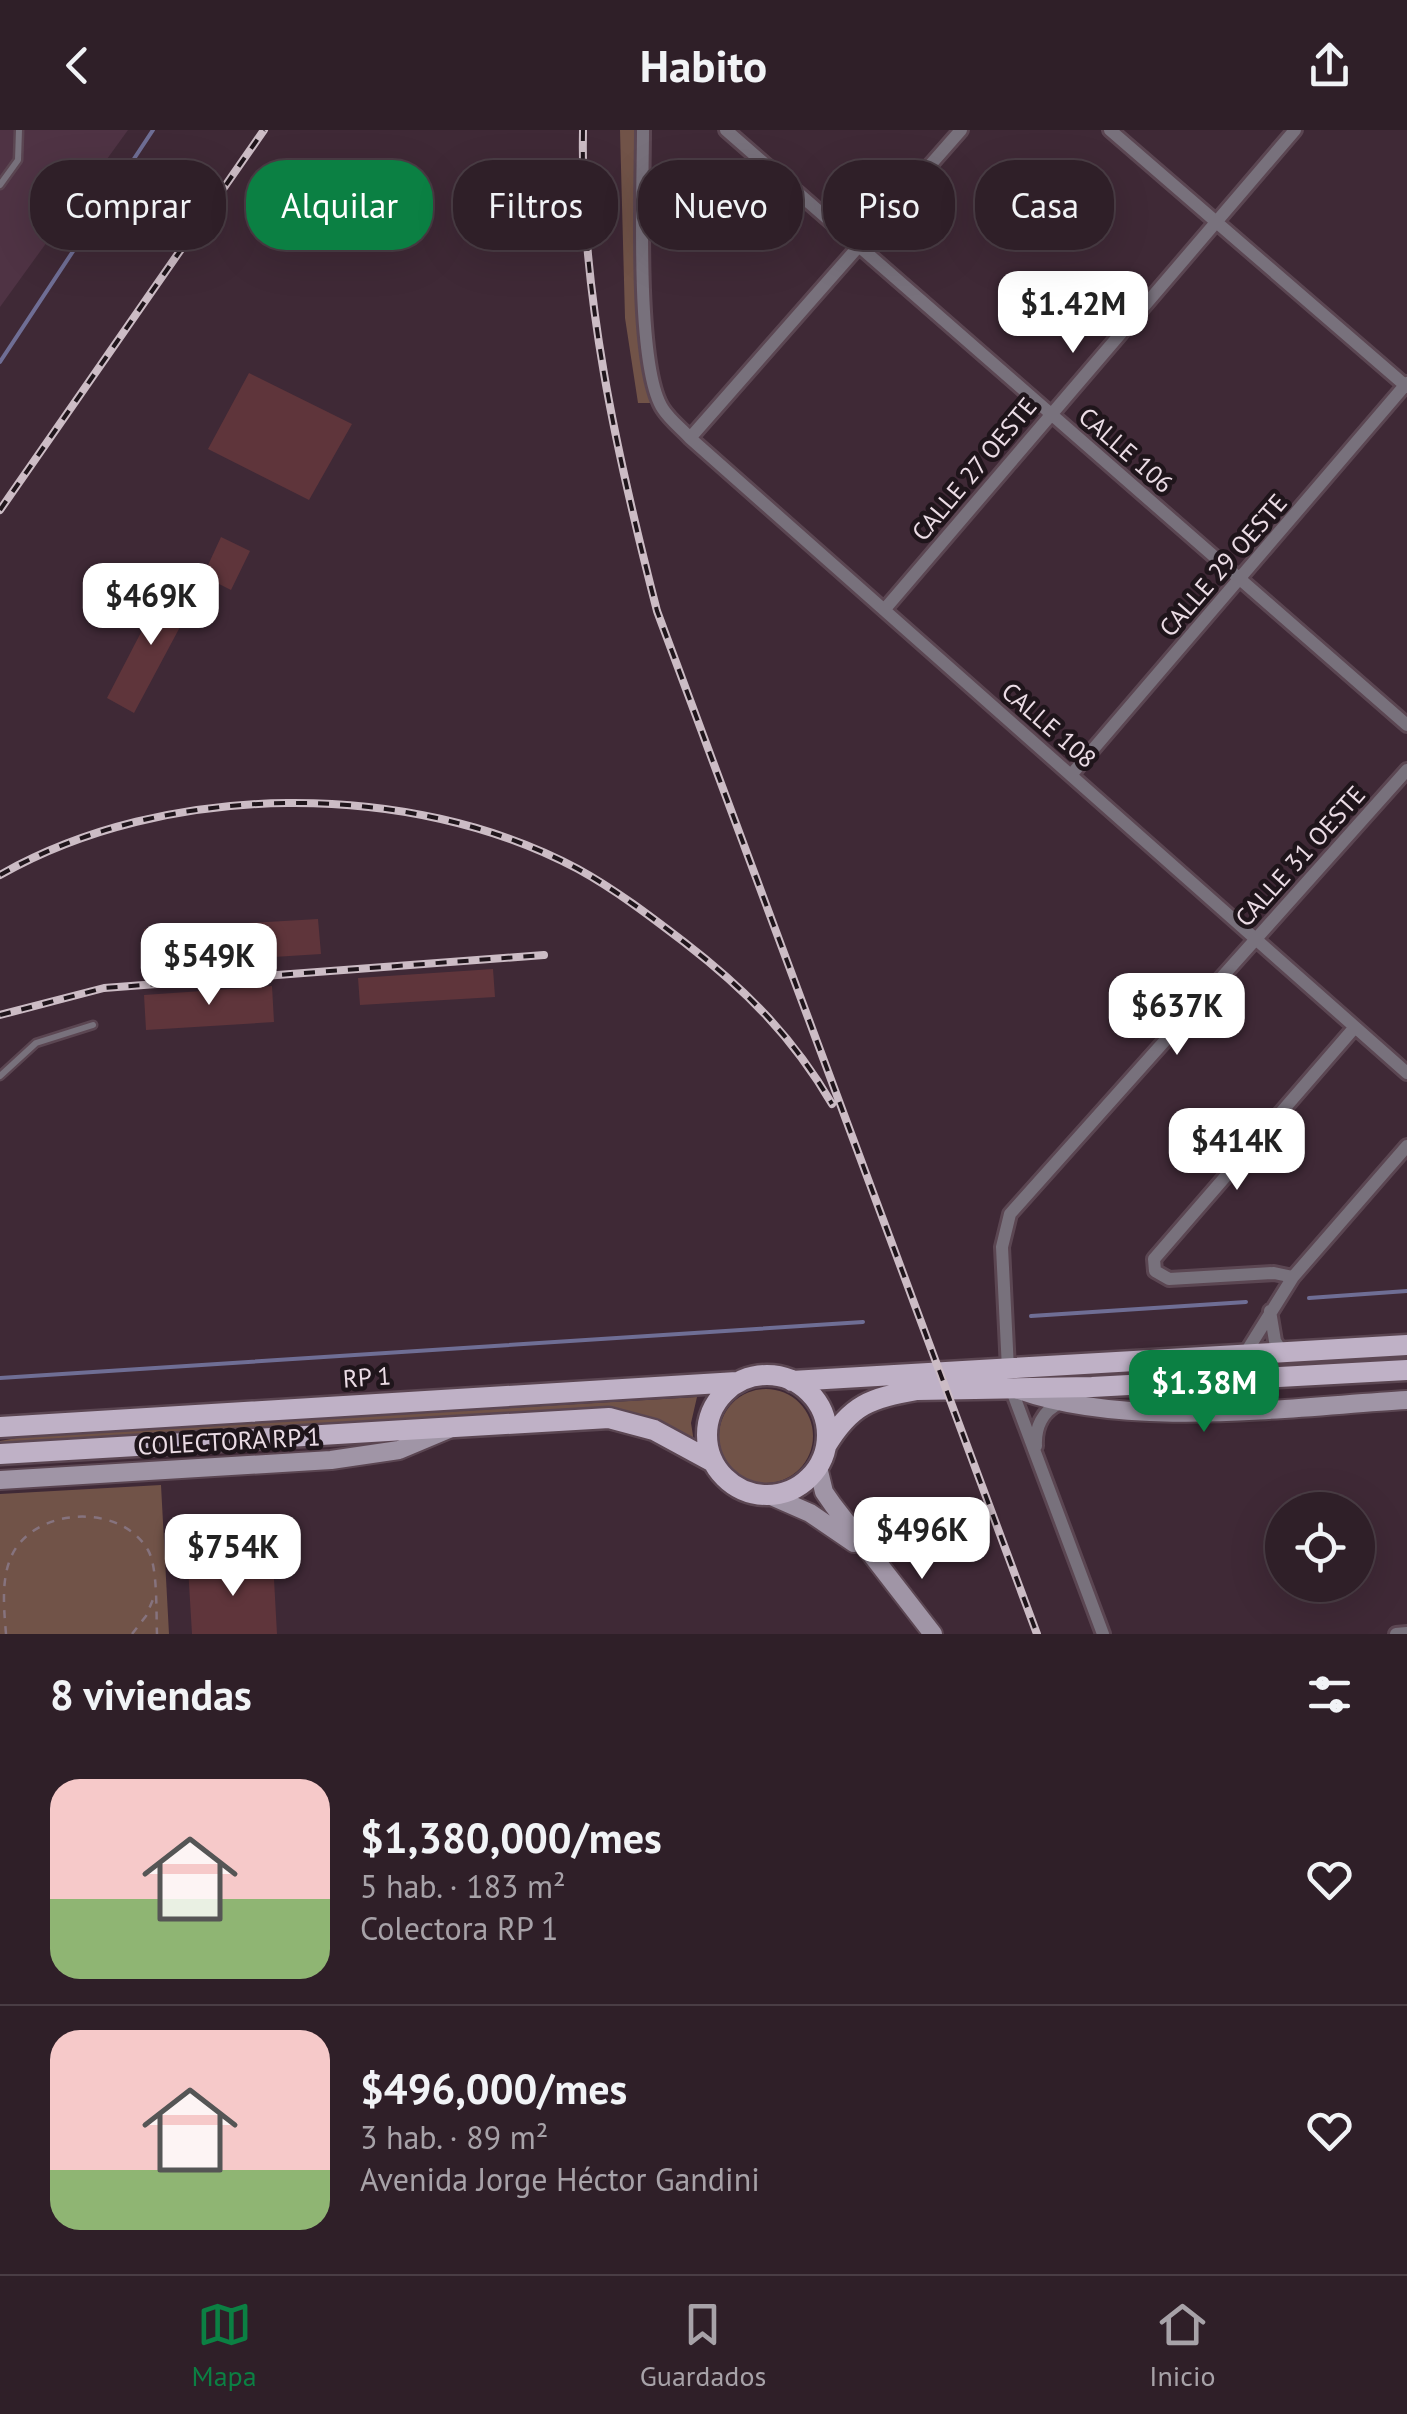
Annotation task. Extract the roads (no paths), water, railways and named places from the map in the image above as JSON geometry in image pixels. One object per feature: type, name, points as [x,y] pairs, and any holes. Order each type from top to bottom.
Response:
[{"type":"main road","points":[[769,1495],[798,1486],[818,1467],[826,1446],[851,1410],[870,1401],[917,1390],[1244,1354],[1407,1346]]},
{"type":"main road","points":[[714,1462],[706,1433],[710,1414],[720,1397],[737,1382],[773,1376],[792,1380],[1010,1378],[1110,1386],[1407,1370]]},
{"type":"main road","points":[[1010,1378],[1060,1404],[1214,1411],[1407,1400]]},
{"type":"main road","points":[[792,1380],[820,1407],[826,1426],[826,1446]]},
{"type":"main road","name":"RP 1","points":[[0,1427],[737,1382]]},
{"type":"main road","points":[[0,1454],[623,1419],[680,1442],[714,1462],[732,1484],[810,1513],[874,1560]]},
{"type":"main road","name":"COLECTORA RP 1","points":[[0,1480],[331,1460],[399,1450],[457,1426]]},
{"type":"main road","points":[[818,1467],[824,1492],[933,1634]]},
{"type":"street","name":"CALLE 108","points":[[643,130],[645,318],[655,391],[663,409],[690,438],[1407,1073]]},
{"type":"street","name":"CALLE 106","points":[[726,130],[823,217]]},
{"type":"street","points":[[934,160],[961,130]]},
{"type":"street","points":[[1110,130],[1406,385]]},
{"type":"street","name":"CALLE 27 OESTE","points":[[884,610],[1294,130]]},
{"type":"street","points":[[690,438],[853,250]]},
{"type":"street","name":"CALLE 106","points":[[859,250],[1407,725]]},
{"type":"street","name":"CALLE 29 OESTE","points":[[1071,775],[1406,385]]},
{"type":"street","name":"CALLE 31 OESTE","points":[[1103,1634],[1010,1378],[1002,1248],[1010,1214],[1407,770]]},
{"type":"street","points":[[1293,1277],[1274,1274],[1169,1279],[1155,1271],[1154,1258],[1355,1027]]},
{"type":"street","points":[[1244,1354],[1293,1277],[1407,1146]]},
{"type":"street","points":[[1270,1308],[1275,1341],[1282,1352]]},
{"type":"street","points":[[1037,1454],[1040,1424],[1051,1408],[1060,1404]]},
{"type":"street","points":[[1396,1634],[1407,1633]]},
{"type":"lane","points":[[0,186],[18,160],[19,130]]},
{"type":"lane","points":[[0,1076],[36,1043],[93,1025]]},
{"type":"waterway","points":[[0,362],[153,130]]},
{"type":"waterway","points":[[1309,1298],[1407,1291]]},
{"type":"waterway","points":[[1031,1316],[1246,1302]]},
{"type":"waterway","points":[[0,1378],[863,1322]]},
{"type":"railway","points":[[0,510],[264,130]]},
{"type":"railway","points":[[583,130],[588,252],[604,373],[657,611],[1037,1634]]},
{"type":"railway","points":[[0,875],[65,844],[136,822],[211,808],[288,803],[365,807],[440,819],[512,840],[578,869],[646,913],[747,996],[801,1057],[832,1104]]},
{"type":"railway","points":[[0,1015],[104,988],[544,955]]}]
